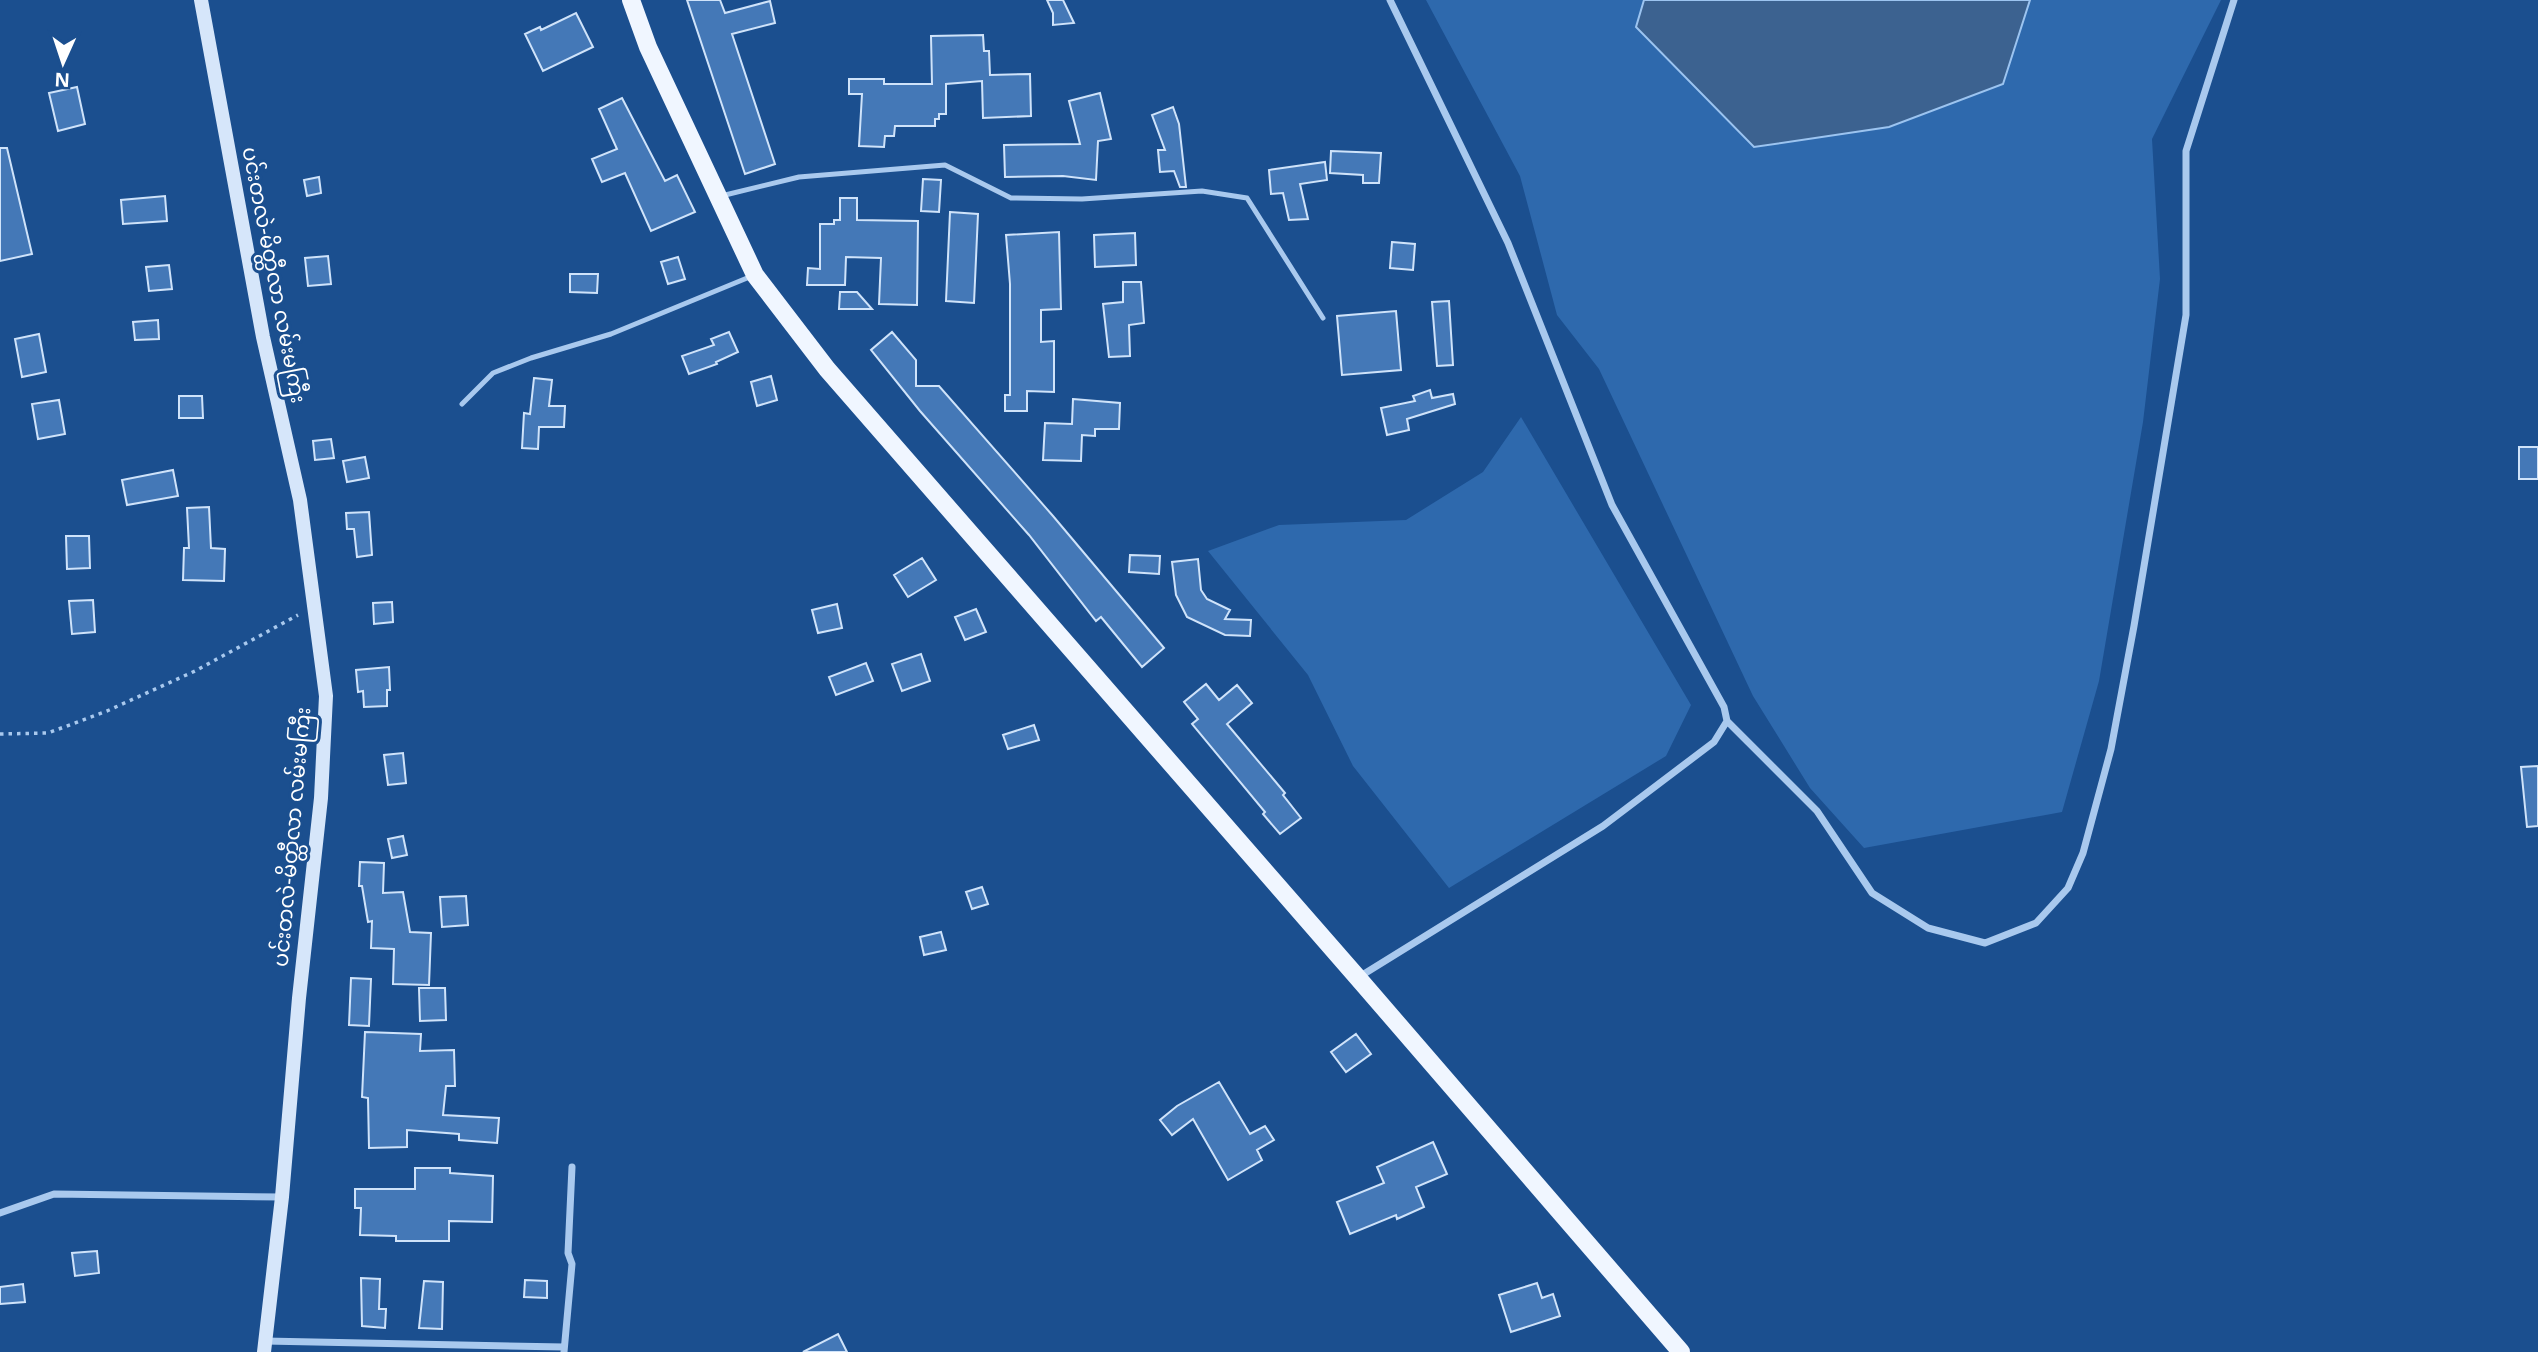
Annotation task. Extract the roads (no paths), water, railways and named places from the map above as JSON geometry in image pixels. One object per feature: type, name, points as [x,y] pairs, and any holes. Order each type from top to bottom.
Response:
[{"type":"main road","points":[[631,0],[648,47],[755,275],[827,369],[1359,978],[1681,1352]]},
{"type":"street","name":"ပင်းတလဲ-မိတ္ထီလာ လမ်းမကြီး","points":[[201,0],[263,337],[300,500],[326,696],[321,798],[265,1347]]},
{"type":"street","points":[[1390,0],[1508,243],[1612,505],[1724,707],[1727,721],[1817,811],[1872,893],[1928,928],[1985,943],[2036,923],[2068,888],[2083,853],[2111,748],[2186,315],[2186,151],[2234,0]]},
{"type":"street","points":[[1359,978],[1603,826],[1714,742],[1727,721]]},
{"type":"street","points":[[265,1347],[564,1350],[572,1264],[568,1253],[572,1167]]},
{"type":"street","points":[[0,1213],[54,1194],[282,1197]]},
{"type":"lane","points":[[718,196],[799,177],[945,165],[1011,198],[1082,199],[1202,191],[1247,198],[1323,317]]},
{"type":"lane","points":[[462,404],[493,373],[531,358],[611,334],[755,275]]}]
